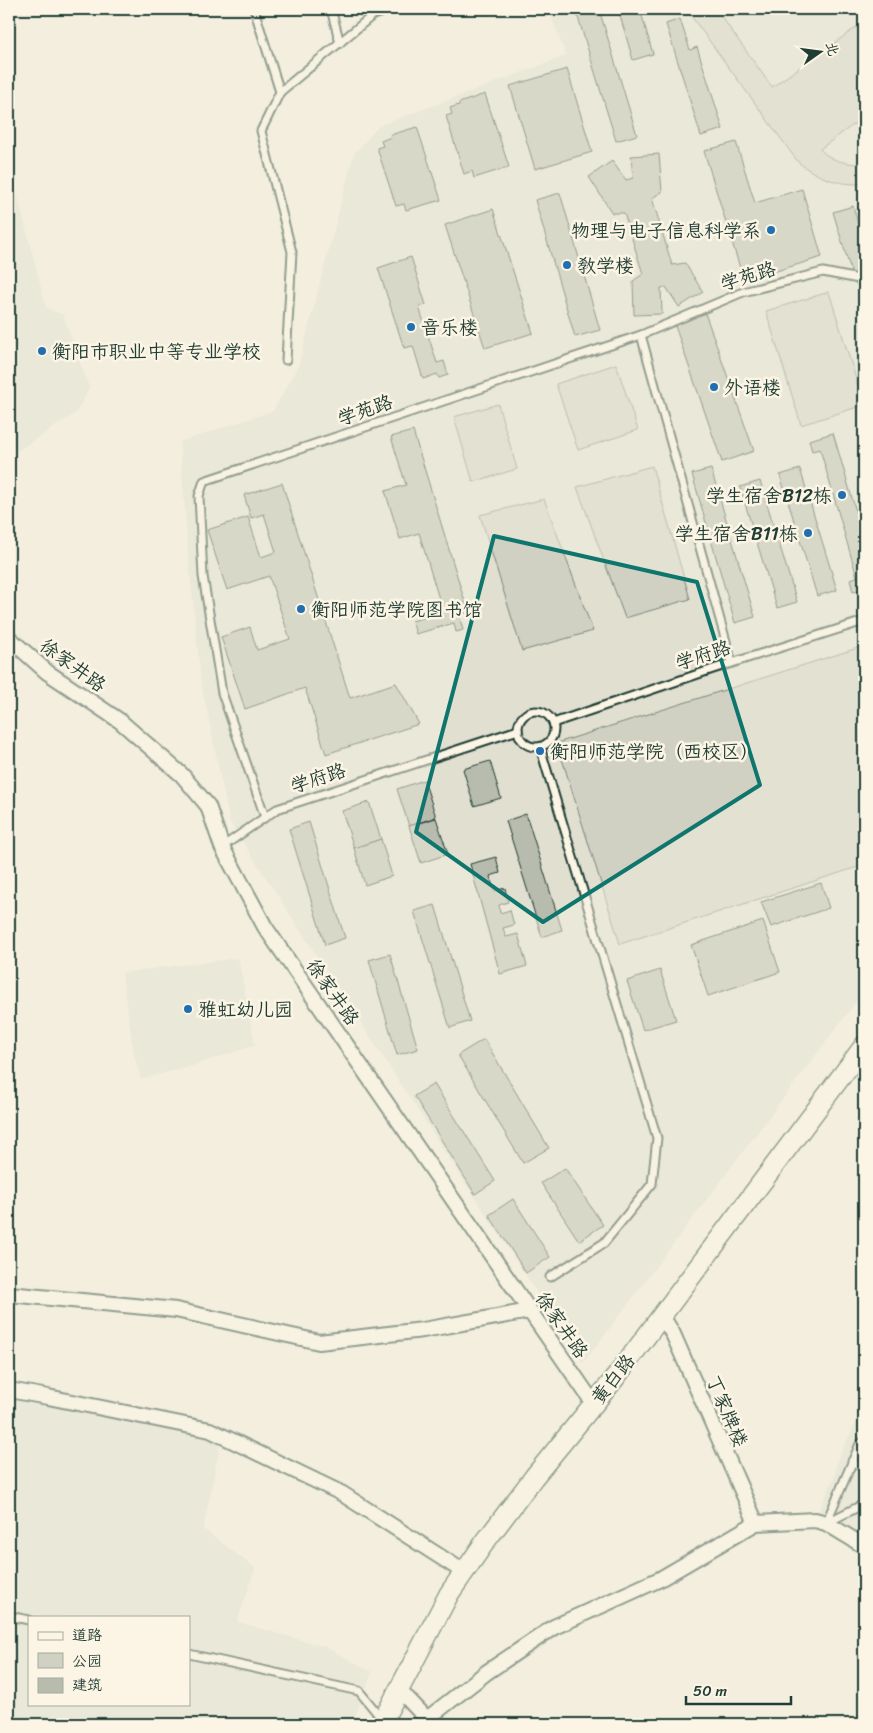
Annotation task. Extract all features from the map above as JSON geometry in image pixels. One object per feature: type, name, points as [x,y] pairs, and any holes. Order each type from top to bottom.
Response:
[{"type":"main road","name":"黄白路","points":[[383,1723],[397,1691],[448,1594],[534,1476],[594,1404],[662,1316],[864,1046]]},
{"type":"street","name":"徐家井路","points":[[9,638],[47,672],[120,721],[182,775],[208,806],[222,847],[265,927],[594,1404]]},
{"type":"street","points":[[9,1294],[176,1310],[319,1342],[424,1330],[530,1311]]},
{"type":"street","name":"丁家牌楼","points":[[662,1316],[674,1334],[756,1523]]},
{"type":"street","points":[[9,1390],[210,1430],[341,1492],[464,1572]]},
{"type":"street","points":[[397,1691],[408,1699],[427,1719],[487,1672],[554,1627],[660,1579],[756,1523],[815,1520],[826,1523],[864,1546]]},
{"type":"lane","points":[[254,9],[280,92]]},
{"type":"lane","points":[[331,9],[340,43]]},
{"type":"lane","points":[[286,360],[292,252],[260,131],[280,92],[373,15],[391,9]]},
{"type":"lane","name":"学苑路","points":[[265,817],[222,693],[203,576],[200,496],[204,481],[641,335],[743,292],[823,272],[864,280]]},
{"type":"lane","points":[[641,335],[732,663]]},
{"type":"lane","name":"学府路","points":[[553,723],[864,621]]},
{"type":"lane","points":[[538,711],[544,713],[553,723],[553,735],[546,744],[540,747],[532,747],[525,744],[520,738],[519,722],[530,712],[538,711]]},
{"type":"lane","name":"学府路","points":[[222,847],[277,808],[518,730]]},
{"type":"lane","points":[[540,747],[657,1138],[652,1184],[604,1243],[550,1277]]},
{"type":"lane","points":[[826,1523],[860,1444],[864,1441]]},
{"type":"lane","points":[[852,1462],[862,1467],[864,1472]]},
{"type":"lane","points":[[826,1523],[864,1504]]},
{"type":"lane","points":[[9,1616],[28,1620]]},
{"type":"lane","points":[[190,1654],[359,1691],[383,1723]]},
{"type":"highlighted area","points":[[494,536],[697,582],[760,785],[543,922],[416,832]]},
{"type":"shaded area","name":"衡阳师范学院（西校区）","points":[[551,9],[864,9],[864,991],[583,1363],[230,822],[201,681],[180,442],[273,411],[298,368],[354,154],[379,126],[566,56]]},
{"type":"shaded area","name":"衡阳市职业中等专业学校","points":[[9,184],[18,198],[46,308],[63,315],[89,388],[76,413],[9,456]]},
{"type":"shaded area","name":"雅虹幼儿园","points":[[238,958],[255,1045],[188,1067],[141,1079],[134,1053],[122,973]]},
{"type":"shaded area","points":[[9,1394],[221,1439],[203,1529],[255,1568],[237,1622],[325,1647],[372,1672],[352,1724],[9,1724]]},
{"type":"shaded area","points":[[864,1407],[864,1536],[824,1512],[818,1513],[835,1476],[837,1461]]},
{"type":"green space","points":[[686,9],[716,9],[772,87],[864,22],[864,117],[820,149],[829,157],[846,163],[864,164],[864,184],[837,182],[813,172],[798,162]]},
{"type":"green space","points":[[829,292],[864,405],[801,425],[766,311]]},
{"type":"green space","points":[[616,364],[638,430],[578,450],[556,384]]},
{"type":"green space","points":[[498,404],[517,469],[473,482],[454,417]]},
{"type":"green space","points":[[652,466],[690,599],[625,618],[577,487]]},
{"type":"green space","points":[[544,499],[593,631],[522,651],[480,515]]},
{"type":"green space","points":[[864,646],[864,865],[620,944],[557,743]]},
{"type":"building","points":[[599,9],[637,135],[616,141],[577,14]]},
{"type":"building","points":[[618,9],[640,9],[653,54],[633,60]]},
{"type":"building","points":[[680,19],[690,50],[697,47],[723,129],[701,136],[666,24]]},
{"type":"building","points":[[567,69],[592,152],[535,169],[510,86]]},
{"type":"building","points":[[485,94],[509,167],[474,178],[472,171],[464,174],[446,116],[452,114],[450,108]]},
{"type":"building","points":[[417,127],[441,200],[406,210],[404,204],[396,206],[377,148],[383,146],[381,141],[391,137],[390,135]]},
{"type":"building","name":"物理与电子信息科学系","points":[[736,142],[755,203],[802,189],[822,257],[744,281],[704,151]]},
{"type":"building","points":[[659,154],[662,192],[652,198],[672,265],[685,263],[703,292],[679,307],[666,287],[661,288],[662,314],[634,315],[633,281],[643,274],[624,213],[612,213],[589,177],[612,161],[626,180],[633,178],[631,156]]},
{"type":"building","name":"教学楼","points":[[560,193],[600,330],[575,337],[535,200]]},
{"type":"building","points":[[853,206],[864,245],[864,274],[853,278],[833,212]]},
{"type":"building","points":[[493,209],[533,333],[485,348],[445,225]]},
{"type":"building","name":"音乐楼","points":[[411,257],[426,305],[419,307],[437,363],[444,361],[448,375],[439,378],[437,374],[423,379],[413,346],[404,348],[378,268]]},
{"type":"building","name":"外语楼","points":[[705,313],[754,451],[722,462],[674,323]]},
{"type":"building","points":[[413,431],[468,612],[459,615],[463,630],[456,632],[454,623],[416,634],[412,621],[443,612],[419,533],[400,539],[385,491],[406,485],[391,437]]},
{"type":"building","name":"学生宿舍B12栋","points":[[833,433],[864,539],[864,589],[853,592],[850,579],[857,577],[820,449],[812,451],[809,440]]},
{"type":"building","points":[[711,469],[755,617],[735,623],[692,474]]},
{"type":"building","name":"学生宿舍B11栋","points":[[800,469],[837,590],[817,596],[780,475]]},
{"type":"building","points":[[760,481],[797,602],[777,608],[740,487]]},
{"type":"building","name":"衡阳师范学院图书馆","points":[[282,483],[350,698],[396,683],[419,724],[326,754],[305,688],[245,709],[221,637],[250,627],[257,650],[290,639],[269,576],[227,590],[207,530],[248,517],[261,557],[276,552],[264,514],[251,518],[244,495]]},
{"type":"building","points":[[490,761],[501,798],[474,806],[463,769]]},
{"type":"building","points":[[424,780],[436,817],[409,826],[397,789]]},
{"type":"building","points":[[369,802],[381,839],[354,848],[342,811]]},
{"type":"building","points":[[526,814],[562,930],[542,937],[506,821]]},
{"type":"building","points":[[436,818],[448,854],[421,863],[409,826]]},
{"type":"building","points":[[309,822],[345,938],[325,945],[289,829]]},
{"type":"building","points":[[381,839],[392,876],[365,885],[354,848]]},
{"type":"building","points":[[496,857],[500,873],[490,876],[494,891],[505,888],[508,902],[499,905],[500,913],[510,910],[514,925],[503,928],[506,937],[518,934],[527,966],[500,974],[470,864]]},
{"type":"building","points":[[821,883],[829,908],[771,927],[761,902]]},
{"type":"building","points":[[435,905],[470,1021],[450,1028],[414,911]]},
{"type":"building","points":[[763,921],[780,972],[708,996],[691,945]]},
{"type":"building","points":[[390,954],[418,1049],[397,1055],[369,960]]},
{"type":"building","points":[[660,970],[676,1020],[643,1030],[627,981]]},
{"type":"building","points":[[484,1039],[549,1148],[523,1163],[458,1055]]},
{"type":"building","points":[[434,1084],[495,1181],[475,1194],[414,1096]]},
{"type":"building","points":[[565,1168],[603,1225],[579,1241],[541,1183]]},
{"type":"building","points":[[513,1199],[550,1257],[526,1273],[489,1215]]},
{"type":"place","name":"物理与电子信息科学系","points":[[771,230]]},
{"type":"place","name":"教学楼","points":[[567,265]]},
{"type":"place","name":"音乐楼","points":[[411,327]]},
{"type":"place","name":"衡阳市职业中等专业学校","points":[[42,351]]},
{"type":"place","name":"外语楼","points":[[714,387]]},
{"type":"place","name":"学生宿舍B12栋","points":[[842,495]]},
{"type":"place","name":"学生宿舍B11栋","points":[[808,533]]},
{"type":"place","name":"衡阳师范学院图书馆","points":[[301,609]]},
{"type":"place","name":"衡阳师范学院（西校区）","points":[[540,751]]},
{"type":"place","name":"雅虹幼儿园","points":[[188,1009]]}]
